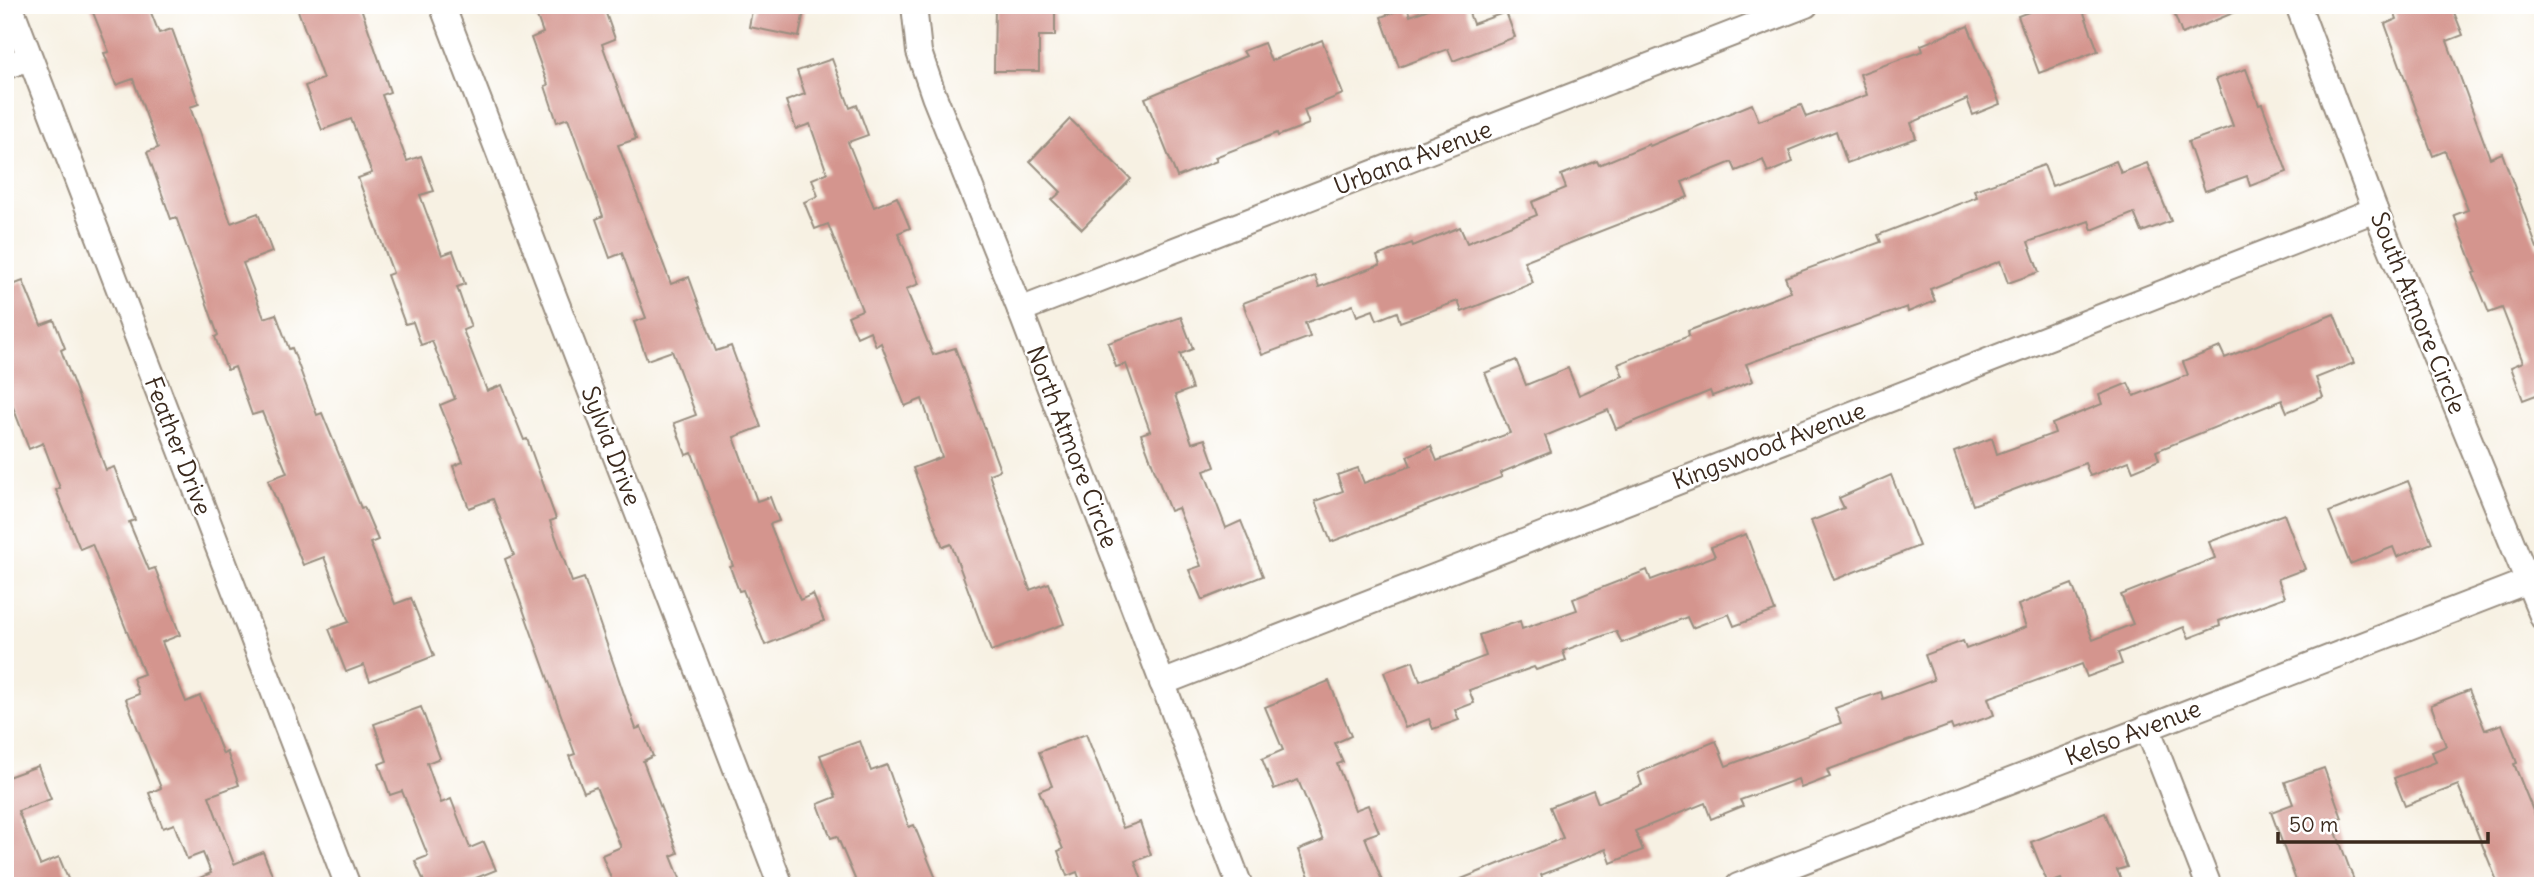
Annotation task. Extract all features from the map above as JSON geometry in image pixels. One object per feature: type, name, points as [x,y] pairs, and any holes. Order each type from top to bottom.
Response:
[{"type":"street","name":"Feather Drive","points":[[10,5],[348,886]]},
{"type":"street","name":"Sylvia Drive","points":[[442,5],[781,886]]},
{"type":"street","name":"North Atmore Circle","points":[[914,5],[919,52],[934,96],[1020,310],[1240,886]]},
{"type":"street","name":"Urbana Avenue","points":[[1020,310],[1806,5]]},
{"type":"street","name":"South Atmore Circle","points":[[2298,5],[2375,210],[2543,618]]},
{"type":"street","points":[[5,67],[29,58]]},
{"type":"street","name":"Kingswood Avenue","points":[[1162,683],[2375,210]]},
{"type":"street","name":"Kelso Avenue","points":[[1738,886],[2528,581]]},
{"type":"street","points":[[2147,727],[2209,886]]},
{"type":"building","points":[[90,5],[148,5],[159,33],[172,29],[199,104],[190,107],[231,223],[258,213],[272,252],[243,263],[264,318],[276,314],[317,415],[322,413],[361,508],[364,507],[378,540],[370,543],[395,604],[411,598],[434,656],[370,681],[364,665],[346,672],[329,629],[349,622],[324,557],[303,565],[268,480],[287,473],[262,412],[252,415],[235,367],[227,370],[215,337],[218,335],[176,217],[171,219],[147,152],[158,148],[133,79],[116,85],[104,53],[109,52]]},
{"type":"building","points":[[296,5],[360,5],[390,92],[382,95],[407,161],[421,156],[434,191],[420,195],[442,255],[453,251],[465,284],[457,287],[471,327],[463,330],[487,391],[502,385],[524,440],[527,439],[556,519],[550,521],[572,582],[584,578],[636,729],[641,727],[653,756],[643,761],[678,853],[671,856],[683,886],[614,886],[602,855],[621,847],[596,787],[584,792],[569,756],[575,754],[505,559],[514,555],[493,499],[469,508],[453,466],[463,462],[440,405],[455,399],[432,341],[421,345],[413,322],[405,324],[387,275],[393,273],[358,178],[372,173],[351,119],[322,130],[305,86],[323,79]]},
{"type":"building","points":[[533,5],[603,5],[615,39],[602,44],[636,139],[618,145],[671,284],[689,277],[716,351],[731,346],[761,427],[734,437],[757,501],[770,497],[779,521],[770,524],[800,600],[813,594],[824,621],[765,645],[743,590],[739,591],[730,567],[733,566],[692,453],[686,455],[674,423],[696,415],[672,351],[647,360],[634,322],[646,318],[622,253],[610,258],[596,219],[603,216],[568,118],[557,122],[545,86],[548,85],[531,38],[543,33]]},
{"type":"building","points":[[753,5],[805,5],[799,37],[749,27]]},
{"type":"building","points":[[995,5],[1055,5],[1055,36],[1039,36],[1039,71],[994,71]]},
{"type":"building","points":[[1439,5],[1466,5],[1473,24],[1506,12],[1515,37],[1453,61],[1448,49],[1399,67],[1381,17],[1407,7],[1410,16]]},
{"type":"building","points":[[2047,5],[2081,5],[2098,51],[2039,73],[2018,16]]},
{"type":"building","points":[[2171,5],[2250,5],[2250,6],[2182,34]]},
{"type":"building","points":[[2392,5],[2451,5],[2463,35],[2447,41],[2490,158],[2502,153],[2537,248],[2543,246],[2543,408],[2536,395],[2523,400],[2511,367],[2523,362],[2502,308],[2489,313],[2473,273],[2476,272],[2454,215],[2468,210],[2445,151],[2433,156],[2385,24],[2397,19]]},
{"type":"building","points":[[1968,26],[2000,104],[1973,115],[1967,99],[1911,123],[1916,138],[1847,163],[1836,131],[1789,150],[1793,162],[1768,173],[1763,160],[1736,171],[1732,162],[1682,182],[1688,197],[1524,261],[1533,283],[1462,312],[1458,301],[1400,322],[1397,312],[1377,320],[1373,310],[1357,316],[1353,305],[1305,323],[1310,337],[1262,355],[1243,303],[1315,276],[1319,287],[1380,265],[1377,256],[1412,243],[1413,246],[1460,227],[1467,243],[1537,215],[1532,202],[1566,188],[1561,175],[1597,161],[1599,165],[1752,104],[1759,121],[1801,105],[1806,117],[1867,95],[1860,74],[1923,51],[1921,45]]},
{"type":"building","points":[[1322,40],[1343,94],[1304,110],[1309,124],[1278,136],[1277,133],[1215,157],[1217,161],[1177,177],[1145,98],[1246,56],[1243,51],[1264,43],[1271,61]]},
{"type":"building","points":[[832,59],[850,108],[857,105],[868,135],[848,142],[874,207],[897,197],[910,228],[898,233],[919,284],[906,289],[933,355],[955,348],[1000,470],[989,474],[1030,590],[1049,583],[1064,624],[991,651],[951,544],[943,547],[913,468],[942,457],[922,399],[905,406],[881,343],[876,346],[870,331],[857,337],[848,316],[862,310],[828,224],[815,229],[804,202],[818,196],[812,179],[827,173],[810,124],[796,129],[786,101],[805,94],[797,71]]},
{"type":"building","points":[[2246,69],[2287,172],[2250,186],[2247,176],[2205,191],[2188,142],[2233,126],[2216,79]]},
{"type":"building","points":[[1070,119],[1131,179],[1082,229],[1052,200],[1061,192],[1030,161]]},
{"type":"building","points":[[2116,161],[2121,173],[2147,163],[2171,221],[2142,232],[2134,213],[2092,230],[2089,221],[2028,242],[2039,272],[2008,283],[2000,261],[1930,289],[1935,301],[1908,312],[1907,307],[1746,364],[1753,381],[1712,396],[1710,391],[1616,429],[1608,410],[1545,436],[1551,452],[1500,473],[1502,477],[1331,542],[1315,501],[1343,491],[1337,475],[1358,468],[1364,483],[1411,466],[1407,456],[1431,446],[1437,461],[1510,433],[1485,373],[1516,360],[1526,385],[1568,368],[1579,395],[1623,376],[1618,364],[1689,336],[1688,331],[1791,292],[1785,277],[1881,242],[1878,235],[1977,197],[1974,190],[2044,165],[2052,186]]},
{"type":"building","points":[[23,281],[41,325],[54,320],[65,348],[61,350],[106,470],[114,467],[135,520],[129,522],[149,570],[155,568],[180,635],[162,642],[186,702],[200,696],[223,754],[227,752],[239,785],[209,796],[234,864],[263,852],[277,886],[182,886],[211,873],[203,853],[187,859],[174,824],[163,828],[149,793],[161,788],[126,699],[139,694],[133,678],[144,674],[92,544],[80,549],[56,490],[60,488],[43,443],[29,449],[5,386],[5,288]]},
{"type":"building","points":[[2334,314],[2354,363],[2316,378],[2323,397],[2287,412],[2282,400],[2156,451],[2159,460],[2133,471],[2129,461],[2090,476],[2085,463],[1973,505],[1954,452],[1992,438],[1997,454],[2055,433],[2052,424],[2102,404],[2099,395],[2128,383],[2134,396],[2188,375],[2183,362],[2220,347],[2225,358]]},
{"type":"building","points":[[1181,317],[1193,349],[1180,354],[1192,389],[1175,395],[1192,443],[1205,439],[1215,467],[1204,471],[1226,528],[1241,521],[1263,576],[1202,600],[1189,570],[1201,566],[1178,508],[1170,511],[1141,434],[1150,431],[1126,364],[1116,367],[1108,343]]},
{"type":"building","points":[[1891,475],[1919,546],[1834,580],[1811,521],[1844,508],[1839,498]]},
{"type":"building","points":[[2408,481],[2432,543],[2397,557],[2393,547],[2350,564],[2329,512]]},
{"type":"building","points":[[2284,514],[2305,569],[2278,579],[2285,597],[2219,621],[2220,626],[2189,638],[2184,627],[2118,653],[2122,664],[2087,677],[2082,664],[1988,698],[1994,715],[1953,730],[1951,725],[1827,770],[1830,777],[1801,788],[1798,779],[1740,800],[1743,806],[1711,819],[1705,803],[1635,831],[1643,850],[1611,863],[1606,849],[1541,875],[1545,886],[1444,886],[1563,838],[1550,807],[1593,790],[1598,803],[1642,785],[1638,773],[1716,741],[1726,766],[1841,723],[1835,708],[1881,692],[1883,699],[1934,680],[1925,655],[1963,641],[1966,649],[2026,627],[2018,605],[2072,584],[2093,640],[2133,624],[2121,595],[2215,558],[2209,542]]},
{"type":"building","points":[[1746,534],[1775,611],[1734,626],[1729,614],[1692,628],[1687,617],[1622,643],[1616,631],[1563,651],[1566,660],[1536,670],[1534,667],[1469,690],[1474,703],[1455,710],[1459,720],[1433,729],[1429,719],[1405,728],[1384,672],[1413,661],[1420,681],[1486,656],[1479,635],[1520,621],[1522,629],[1577,610],[1573,599],[1647,570],[1651,580],[1715,556],[1711,547]]},
{"type":"building","points":[[1329,681],[1351,736],[1335,743],[1343,762],[1337,764],[1355,810],[1368,805],[1379,832],[1365,837],[1384,886],[1313,886],[1298,850],[1323,840],[1298,780],[1274,789],[1262,759],[1283,750],[1265,707]]},
{"type":"building","points":[[2469,690],[2485,730],[2502,724],[2517,763],[2514,764],[2543,835],[2543,886],[2499,886],[2458,785],[2405,806],[2394,778],[2436,762],[2432,752],[2446,746],[2431,705]]},
{"type":"building","points":[[421,707],[440,758],[427,763],[441,803],[451,799],[470,848],[484,842],[496,870],[456,886],[426,886],[415,861],[428,856],[402,791],[390,795],[379,764],[387,761],[374,724]]},
{"type":"building","points":[[1086,734],[1123,828],[1140,822],[1151,855],[1135,861],[1144,886],[1082,886],[1077,872],[1067,876],[1058,851],[1063,849],[1039,791],[1052,786],[1039,752]]},
{"type":"building","points":[[860,741],[871,771],[887,765],[909,827],[914,825],[939,886],[858,886],[837,836],[831,838],[818,804],[836,797],[820,755]]},
{"type":"building","points":[[38,766],[51,799],[18,811],[40,865],[59,857],[71,886],[5,886],[5,778]]},
{"type":"building","points":[[2324,768],[2342,818],[2332,821],[2356,886],[2298,886],[2271,812],[2293,804],[2285,782]]},
{"type":"building","points":[[2105,813],[2127,867],[2117,870],[2124,886],[2064,886],[2061,879],[2048,884],[2031,842]]}]
